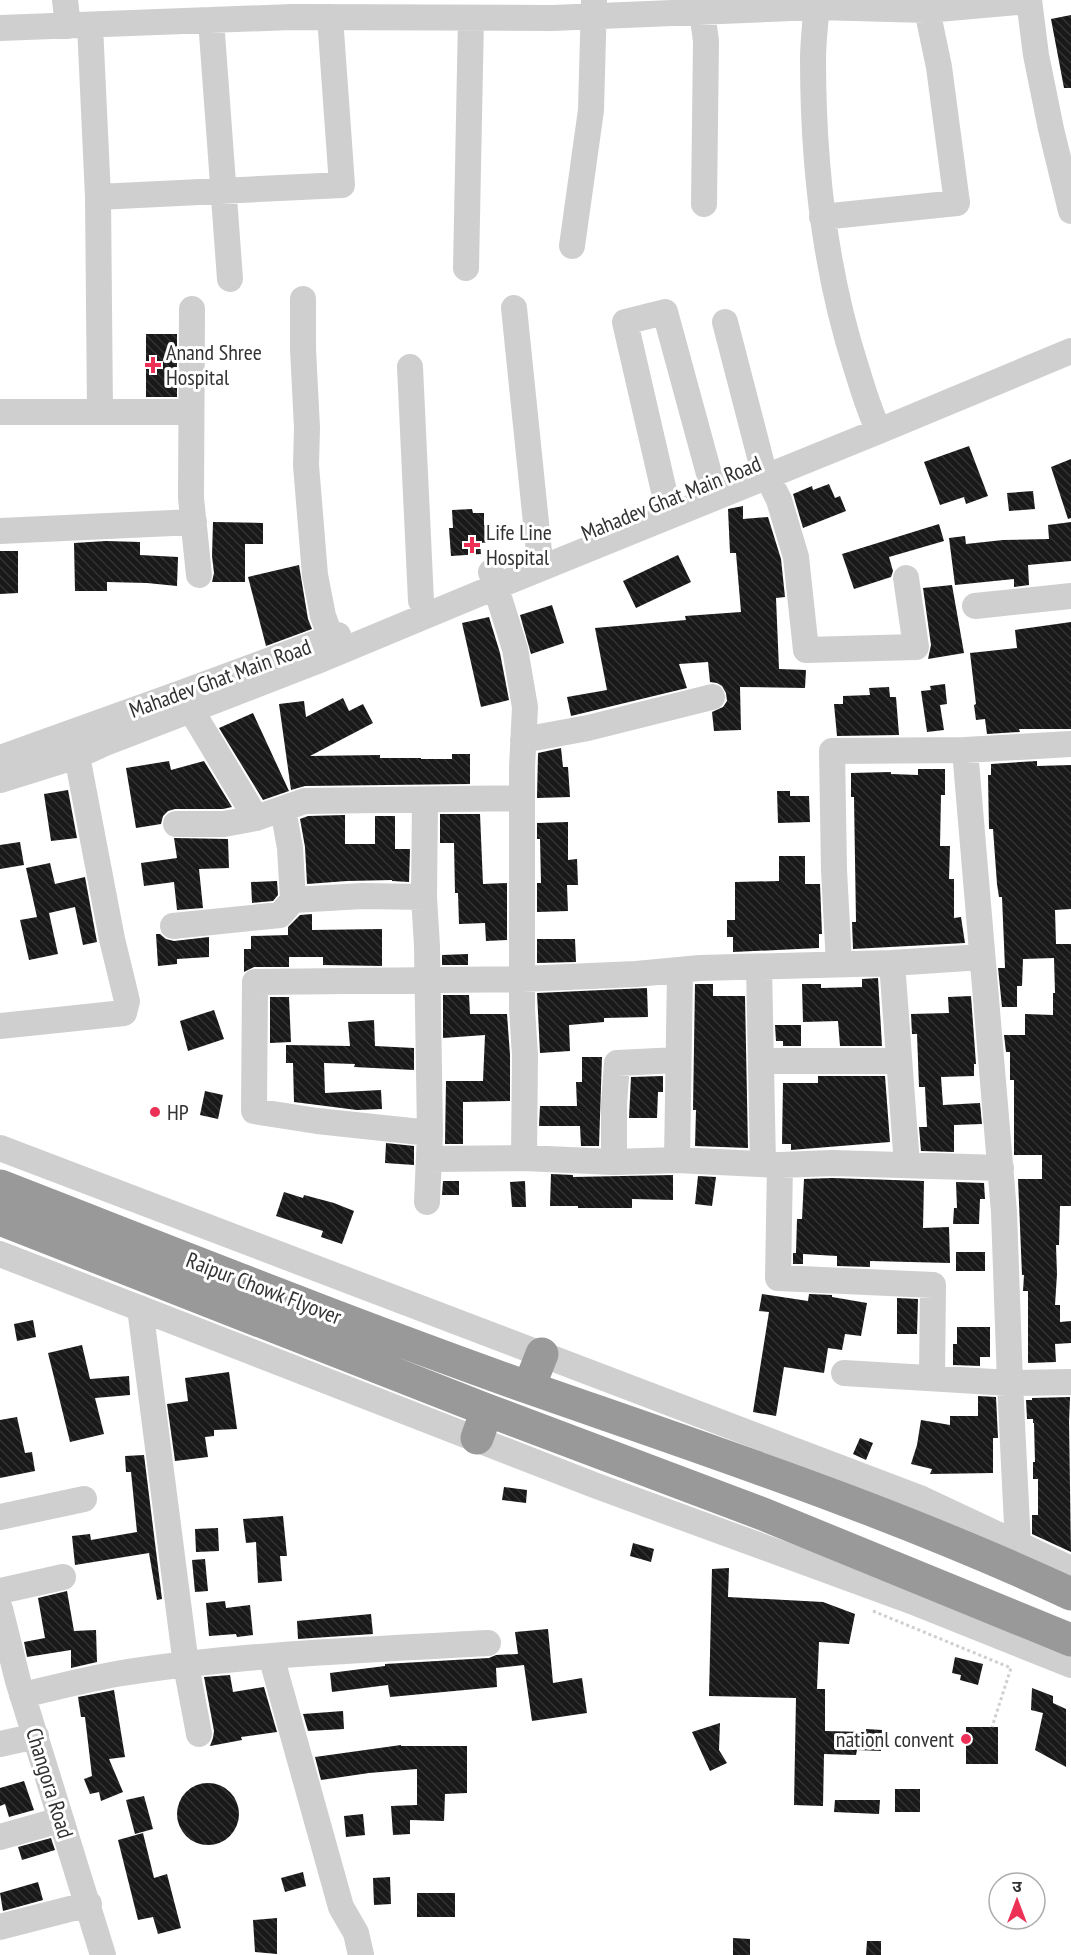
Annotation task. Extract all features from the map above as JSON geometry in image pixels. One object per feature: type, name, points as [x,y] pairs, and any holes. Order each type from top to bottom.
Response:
[{"type":"highway","name":"Raipur Chowk Flyover","points":[[0,1186],[301,1320],[482,1424],[763,1514],[1071,1640]]},
{"type":"highway","name":"Raipur Chowk Flyover","points":[[0,1219],[301,1320],[529,1387],[884,1513],[1017,1557],[1071,1594]]},
{"type":"highway","points":[[529,1387],[542,1354]]},
{"type":"street","points":[[64,0],[79,25],[98,197],[100,412]]},
{"type":"street","points":[[0,28],[79,25],[146,11],[211,20],[247,9],[340,11],[419,9],[471,18],[500,9],[594,8],[702,12],[755,4],[926,5],[1029,1],[1038,66],[1071,211]]},
{"type":"street","points":[[817,3],[813,58],[822,217],[843,328],[875,423],[1071,351]]},
{"type":"street","points":[[822,217],[957,203],[939,67],[926,5]]},
{"type":"street","points":[[572,246],[591,110],[594,8]]},
{"type":"street","points":[[98,197],[342,185],[340,11]]},
{"type":"street","points":[[702,12],[706,41],[704,204]]},
{"type":"street","points":[[466,268],[471,18]]},
{"type":"street","points":[[211,20],[230,279]]},
{"type":"street","points":[[303,299],[307,477],[318,594],[323,616],[334,645],[764,469]]},
{"type":"street","points":[[514,308],[539,552]]},
{"type":"street","points":[[192,309],[191,498],[200,575]]},
{"type":"street","points":[[666,500],[625,322],[665,312],[711,481]]},
{"type":"street","points":[[725,322],[764,469],[779,500],[796,557],[806,650],[916,647],[906,578]]},
{"type":"street","name":"Mahadev Ghat Main Road","points":[[0,758],[188,701],[334,645],[421,600],[492,579],[539,552],[711,481],[764,469],[875,423],[1071,334]]},
{"type":"street","points":[[410,367],[421,600]]},
{"type":"street","points":[[0,412],[192,412]]},
{"type":"street","points":[[0,531],[194,522]]},
{"type":"street","points":[[492,579],[515,649],[525,706],[522,798],[525,1158]]},
{"type":"street","points":[[975,606],[1071,596]]},
{"type":"street","points":[[523,740],[588,728],[712,697]]},
{"type":"street","points":[[0,780],[77,756],[188,701],[256,818]]},
{"type":"street","points":[[839,964],[834,870],[832,751],[965,750],[1071,744]]},
{"type":"street","points":[[965,750],[1004,1212],[1017,1557]]},
{"type":"street","points":[[0,1026],[124,1013],[127,1001],[111,939],[77,756]]},
{"type":"street","points":[[176,824],[224,824],[256,818],[305,801],[522,798]]},
{"type":"street","points":[[425,800],[424,897],[428,981],[430,1133],[427,1202]]},
{"type":"street","points":[[173,926],[280,915],[293,900],[290,848],[284,809]]},
{"type":"street","points":[[293,900],[363,896],[424,897]]},
{"type":"street","points":[[430,1133],[254,1112],[255,982],[522,979],[700,968],[892,963],[982,957]]},
{"type":"street","points":[[892,963],[906,1165]]},
{"type":"street","points":[[759,967],[762,1061],[772,1164],[778,1278],[933,1286],[932,1378]]},
{"type":"street","points":[[677,1160],[680,971]]},
{"type":"street","points":[[614,1162],[617,1063],[678,1060]]},
{"type":"street","points":[[762,1061],[899,1061]]},
{"type":"street","points":[[0,1148],[922,1499],[1017,1557],[1071,1569]]},
{"type":"street","points":[[429,1159],[525,1158],[614,1162],[677,1160],[1001,1168]]},
{"type":"street","points":[[0,1254],[140,1308],[482,1424],[594,1485],[910,1601],[1071,1665]]},
{"type":"street","points":[[140,1308],[186,1665],[199,1734]]},
{"type":"street","points":[[844,1373],[1010,1383],[1071,1382]]},
{"type":"street","points":[[0,1516],[84,1499]]},
{"type":"street","points":[[0,1591],[63,1577]]},
{"type":"street","name":"Changora Road","points":[[0,1609],[22,1695],[60,1820],[89,1904],[103,1955]]},
{"type":"street","points":[[22,1695],[116,1674],[186,1665],[271,1656],[489,1643]]},
{"type":"street","points":[[271,1656],[340,1907],[356,1933],[361,1955]]},
{"type":"street","points":[[0,1744],[36,1736]]},
{"type":"street","points":[[0,1837],[60,1820]]},
{"type":"street","points":[[0,1927],[89,1904]]},
{"type":"path","points":[[868,1610],[1011,1668],[992,1727]]},
{"type":"building","points":[[1071,15],[1071,88],[1064,88],[1051,19]]},
{"type":"building","points":[[146,334],[177,334],[177,397],[146,397]]},
{"type":"building","points":[[969,446],[988,496],[966,504],[964,497],[940,505],[924,462]]},
{"type":"building","points":[[1071,459],[1071,518],[1068,519],[1051,467]]},
{"type":"building","points":[[829,484],[835,498],[840,496],[846,511],[803,528],[793,494],[812,486],[813,490]]},
{"type":"building","points":[[1033,491],[1035,509],[1009,511],[1007,493]]},
{"type":"building","points":[[743,506],[743,519],[768,517],[781,559],[785,597],[776,598],[779,669],[806,670],[805,688],[740,687],[741,730],[714,731],[712,712],[723,707],[727,701],[726,693],[722,686],[710,682],[708,662],[679,664],[687,688],[571,716],[567,697],[607,690],[595,628],[686,620],[685,616],[741,612],[736,553],[730,553],[728,509]]},
{"type":"building","points":[[472,509],[473,513],[484,513],[484,525],[490,525],[491,542],[480,543],[481,554],[451,556],[449,528],[453,528],[452,510]]},
{"type":"building","points":[[213,522],[263,523],[263,544],[245,544],[245,582],[212,582],[214,573]]},
{"type":"building","points":[[1071,522],[1071,561],[1028,565],[1029,585],[1014,587],[1014,579],[955,585],[949,538],[965,536],[966,544],[1049,539],[1048,525]]},
{"type":"building","points":[[939,524],[944,541],[889,557],[893,571],[891,577],[854,589],[842,554]]},
{"type":"building","points":[[140,542],[140,555],[178,557],[177,586],[107,582],[107,591],[75,591],[74,543]]},
{"type":"building","points":[[0,551],[18,551],[18,593],[0,594]]},
{"type":"building","points":[[678,555],[691,582],[636,608],[623,581]]},
{"type":"building","points":[[299,565],[308,619],[312,629],[266,646],[248,577]]},
{"type":"building","points":[[952,585],[964,653],[928,659],[931,645],[923,588]]},
{"type":"building","points":[[552,605],[564,643],[531,654],[520,615]]},
{"type":"building","points":[[489,617],[500,653],[509,700],[481,707],[462,623]]},
{"type":"building","points":[[1071,622],[1071,729],[1019,729],[1020,732],[987,734],[985,719],[976,720],[970,653],[1017,648],[1015,630]]},
{"type":"building","points":[[945,684],[947,704],[940,705],[944,730],[927,732],[921,691],[931,690],[930,686]]},
{"type":"building","points":[[889,687],[890,697],[896,697],[899,735],[837,736],[834,704],[843,704],[843,696],[870,695],[869,688]]},
{"type":"building","points":[[343,698],[349,711],[363,704],[373,723],[310,756],[380,755],[380,758],[452,759],[452,754],[470,754],[470,784],[305,786],[291,790],[279,704],[304,701],[306,717]]},
{"type":"building","points":[[253,713],[289,791],[263,800],[219,728]]},
{"type":"building","points":[[561,748],[563,767],[568,767],[570,797],[537,798],[538,753]]},
{"type":"building","points":[[169,761],[171,770],[204,761],[232,807],[175,809],[163,816],[161,824],[136,828],[126,768]]},
{"type":"building","points":[[1037,761],[1037,766],[1071,765],[1071,909],[1055,910],[1056,944],[1071,944],[1071,1206],[1060,1206],[1059,1245],[1056,1245],[1055,1305],[1060,1305],[1060,1322],[1071,1321],[1071,1343],[1055,1344],[1056,1362],[1028,1363],[1028,1291],[1023,1291],[1018,1179],[1042,1179],[1042,1155],[1014,1155],[1014,1080],[1010,1080],[1010,1052],[1006,1052],[1004,1035],[1025,1035],[1025,1014],[1053,1015],[1054,958],[1023,959],[1022,986],[1017,986],[1017,1007],[1002,1007],[998,968],[1005,968],[1002,897],[999,897],[997,884],[993,829],[989,829],[988,775],[991,775],[991,764]]},
{"type":"building","points":[[918,769],[945,769],[945,795],[941,795],[940,846],[950,846],[949,879],[954,879],[954,918],[961,917],[965,943],[853,949],[852,922],[856,922],[854,797],[851,797],[851,773],[891,772],[891,774],[918,775]]},
{"type":"building","points":[[68,790],[77,838],[51,841],[44,794]]},
{"type":"building","points":[[777,791],[790,791],[790,796],[809,796],[810,822],[778,823]]},
{"type":"building","points":[[440,814],[480,814],[483,884],[507,883],[507,940],[486,941],[485,923],[459,924],[458,893],[455,893],[454,843],[440,843]]},
{"type":"building","points":[[345,815],[345,844],[375,844],[375,816],[395,816],[395,849],[410,849],[409,882],[392,880],[307,884],[305,847],[300,819],[308,816]]},
{"type":"building","points":[[568,822],[568,860],[577,859],[578,885],[567,885],[568,911],[537,912],[537,883],[541,883],[540,839],[537,839],[537,823]]},
{"type":"building","points":[[174,838],[228,839],[229,868],[199,869],[203,908],[177,910],[174,882],[144,886],[141,863],[177,858]]},
{"type":"building","points":[[20,842],[24,865],[0,869],[0,845]]},
{"type":"building","points":[[779,856],[805,856],[805,884],[820,884],[822,934],[819,934],[819,948],[733,952],[733,937],[727,937],[727,920],[735,920],[735,882],[779,881]]},
{"type":"building","points":[[50,863],[55,884],[85,877],[97,942],[83,945],[75,907],[49,913],[58,954],[29,960],[20,920],[37,917],[26,868]]},
{"type":"building","points":[[277,881],[278,895],[273,901],[252,903],[251,882]]},
{"type":"building","points":[[312,914],[312,930],[382,929],[382,966],[323,965],[323,957],[289,957],[289,967],[254,967],[244,972],[244,949],[251,949],[251,936],[288,935],[288,927],[300,915]]},
{"type":"building","points":[[156,934],[174,941],[209,937],[209,957],[177,959],[177,964],[158,966]]},
{"type":"building","points":[[537,939],[575,939],[576,962],[537,963]]},
{"type":"building","points":[[468,954],[468,965],[442,965],[442,955]]},
{"type":"building","points":[[878,978],[882,1046],[840,1046],[838,1021],[803,1022],[802,984],[821,984],[821,988],[862,987],[862,979]]},
{"type":"building","points":[[695,984],[713,984],[713,996],[745,996],[748,1148],[695,1146],[696,1110],[693,1110]]},
{"type":"building","points":[[647,988],[648,1017],[604,1018],[604,1022],[569,1025],[570,1051],[540,1053],[537,993]]},
{"type":"building","points":[[443,995],[469,995],[470,1014],[507,1014],[510,1101],[463,1102],[463,1144],[445,1144],[446,1081],[483,1081],[485,1035],[443,1038]]},
{"type":"building","points":[[971,996],[976,1064],[974,1064],[974,1076],[941,1077],[943,1105],[980,1103],[982,1124],[954,1125],[954,1152],[921,1151],[919,1127],[927,1127],[925,1087],[919,1087],[917,1034],[912,1034],[911,1014],[949,1013],[948,997]]},
{"type":"building","points":[[270,997],[289,997],[291,1042],[270,1043]]},
{"type":"building","points":[[214,1010],[224,1039],[188,1051],[180,1021]]},
{"type":"building","points":[[374,1020],[375,1046],[414,1048],[414,1070],[324,1063],[325,1093],[381,1090],[382,1109],[357,1110],[294,1102],[293,1063],[286,1063],[286,1045],[350,1046],[348,1022]]},
{"type":"building","points":[[775,1025],[801,1025],[801,1046],[783,1046],[783,1041],[776,1041]]},
{"type":"building","points":[[582,1057],[602,1057],[599,1146],[581,1146],[580,1126],[539,1126],[540,1106],[577,1106],[576,1082],[582,1082]]},
{"type":"building","points":[[663,1076],[663,1092],[658,1092],[657,1118],[629,1118],[631,1077]]},
{"type":"building","points":[[818,1076],[885,1076],[890,1142],[791,1150],[791,1144],[782,1144],[783,1083],[818,1083]]},
{"type":"building","points":[[205,1091],[223,1095],[218,1119],[200,1115]]},
{"type":"building","points":[[386,1143],[414,1146],[414,1165],[385,1163]]},
{"type":"building","points":[[551,1174],[573,1175],[573,1177],[673,1175],[673,1200],[632,1199],[632,1208],[550,1206]]},
{"type":"building","points":[[698,1176],[716,1177],[712,1206],[695,1204]]},
{"type":"building","points":[[804,1179],[924,1181],[923,1228],[949,1227],[950,1263],[870,1261],[870,1267],[837,1266],[837,1256],[803,1254],[803,1264],[793,1264],[793,1253],[796,1253],[797,1219],[802,1219]]},
{"type":"building","points":[[443,1181],[459,1181],[459,1195],[442,1195]]},
{"type":"building","points":[[525,1181],[526,1207],[512,1207],[510,1182]]},
{"type":"building","points":[[956,1182],[984,1183],[985,1199],[980,1199],[979,1224],[953,1224],[954,1208],[957,1208]]},
{"type":"building","points":[[284,1192],[334,1203],[354,1211],[342,1244],[321,1237],[323,1231],[276,1216]]},
{"type":"building","points":[[956,1252],[985,1252],[985,1271],[956,1271]]},
{"type":"building","points":[[762,1294],[808,1301],[809,1294],[832,1295],[832,1297],[867,1303],[861,1336],[845,1334],[842,1350],[828,1348],[824,1373],[784,1367],[776,1416],[753,1412],[769,1312],[759,1311]]},
{"type":"building","points":[[897,1298],[918,1299],[917,1334],[897,1334]]},
{"type":"building","points":[[33,1320],[36,1337],[17,1341],[14,1324]]},
{"type":"building","points":[[957,1327],[990,1327],[990,1357],[980,1357],[980,1366],[953,1365],[953,1344],[957,1344]]},
{"type":"building","points":[[82,1345],[90,1379],[129,1376],[130,1395],[95,1398],[104,1434],[70,1442],[48,1353]]},
{"type":"building","points":[[229,1372],[237,1429],[214,1430],[214,1436],[205,1437],[208,1457],[175,1461],[167,1404],[188,1401],[185,1378]]},
{"type":"building","points":[[978,1396],[996,1397],[998,1438],[993,1438],[993,1473],[930,1474],[932,1469],[911,1464],[921,1420],[950,1425],[950,1416],[978,1416]]},
{"type":"building","points":[[1070,1397],[1071,1552],[1032,1534],[1032,1515],[1038,1515],[1038,1479],[1033,1479],[1034,1423],[1033,1419],[1027,1419],[1026,1400]]},
{"type":"building","points":[[17,1417],[25,1453],[32,1452],[35,1471],[0,1478],[0,1420]]},
{"type":"building","points":[[860,1438],[873,1443],[866,1460],[853,1454]]},
{"type":"building","points":[[144,1455],[162,1599],[157,1600],[149,1553],[75,1565],[72,1536],[90,1534],[91,1540],[137,1532],[131,1472],[126,1472],[125,1456]]},
{"type":"building","points":[[504,1487],[527,1490],[526,1503],[502,1500]]},
{"type":"building","points":[[283,1516],[287,1556],[280,1556],[282,1581],[258,1583],[256,1542],[246,1543],[243,1519]]},
{"type":"building","points":[[218,1528],[219,1551],[196,1552],[195,1529]]},
{"type":"building","points":[[633,1543],[654,1549],[651,1562],[630,1556]]},
{"type":"building","points":[[205,1559],[208,1591],[195,1592],[192,1560]]},
{"type":"building","points":[[729,1568],[728,1597],[823,1602],[855,1614],[849,1644],[819,1642],[817,1689],[825,1689],[825,1731],[882,1730],[881,1751],[857,1750],[856,1755],[824,1754],[823,1806],[794,1805],[796,1698],[709,1696],[712,1569]]},
{"type":"building","points":[[67,1591],[74,1631],[96,1630],[97,1662],[71,1668],[71,1650],[27,1657],[24,1642],[45,1638],[38,1598]]},
{"type":"building","points":[[225,1601],[226,1608],[250,1605],[253,1635],[209,1636],[206,1603]]},
{"type":"building","points":[[371,1614],[373,1634],[298,1639],[297,1621]]},
{"type":"building","points":[[548,1629],[553,1683],[582,1678],[587,1713],[532,1721],[524,1665],[496,1668],[497,1687],[390,1697],[388,1685],[332,1692],[330,1673],[385,1666],[385,1664],[489,1658],[496,1655],[518,1654],[515,1632]]},
{"type":"building","points":[[955,1657],[983,1664],[978,1685],[960,1680],[961,1675],[952,1673]]},
{"type":"building","points":[[230,1675],[233,1692],[264,1687],[277,1732],[241,1737],[242,1740],[210,1746],[214,1731],[204,1677]]},
{"type":"building","points":[[1032,1688],[1053,1696],[1053,1703],[1066,1709],[1066,1767],[1035,1750],[1043,1713],[1031,1710]]},
{"type":"building","points":[[114,1690],[125,1757],[109,1759],[123,1792],[101,1801],[99,1792],[90,1794],[84,1779],[92,1776],[85,1717],[81,1717],[78,1697]]},
{"type":"building","points":[[343,1711],[344,1729],[308,1731],[303,1714]]},
{"type":"building","points":[[720,1723],[719,1750],[727,1763],[710,1771],[692,1732]]},
{"type":"building","points":[[966,1727],[998,1727],[998,1764],[966,1764]]},
{"type":"building","points":[[401,1745],[467,1746],[467,1793],[445,1794],[444,1821],[410,1820],[410,1834],[393,1835],[391,1806],[417,1805],[417,1769],[321,1780],[315,1757]]},
{"type":"building","points":[[24,1781],[34,1810],[9,1817],[5,1804],[0,1806],[0,1788]]},
{"type":"building","points":[[208,1783],[220,1785],[230,1792],[237,1802],[239,1814],[237,1826],[230,1836],[220,1843],[208,1845],[196,1843],[186,1836],[179,1826],[177,1814],[179,1802],[186,1792],[196,1785]]},
{"type":"building","points":[[895,1789],[920,1789],[920,1812],[895,1812]]},
{"type":"building","points":[[144,1796],[153,1829],[135,1834],[126,1800]]},
{"type":"building","points":[[835,1800],[880,1800],[879,1814],[834,1812]]},
{"type":"building","points":[[363,1814],[365,1835],[346,1837],[344,1816]]},
{"type":"building","points":[[143,1833],[154,1878],[167,1874],[181,1928],[158,1934],[153,1917],[138,1920],[118,1840]]},
{"type":"building","points":[[51,1838],[55,1850],[22,1860],[18,1847]]},
{"type":"building","points":[[303,1872],[306,1886],[285,1892],[281,1878]]},
{"type":"building","points":[[390,1877],[391,1904],[374,1905],[373,1878]]},
{"type":"building","points":[[38,1882],[43,1900],[3,1911],[0,1893]]},
{"type":"building","points":[[417,1893],[455,1893],[455,1917],[417,1917]]},
{"type":"building","points":[[277,1918],[277,1954],[255,1952],[253,1920]]},
{"type":"building","points":[[733,1938],[750,1939],[750,1955],[733,1955]]},
{"type":"building","points":[[867,1941],[881,1941],[881,1955],[866,1955]]},
{"type":"place","name":"Anand Shree Hospital","points":[[153,365]]},
{"type":"place","name":"Life Line Hospital","points":[[472,545]]},
{"type":"place","name":"HP","points":[[155,1112]]},
{"type":"place","name":"nationl convent","points":[[966,1739]]}]
